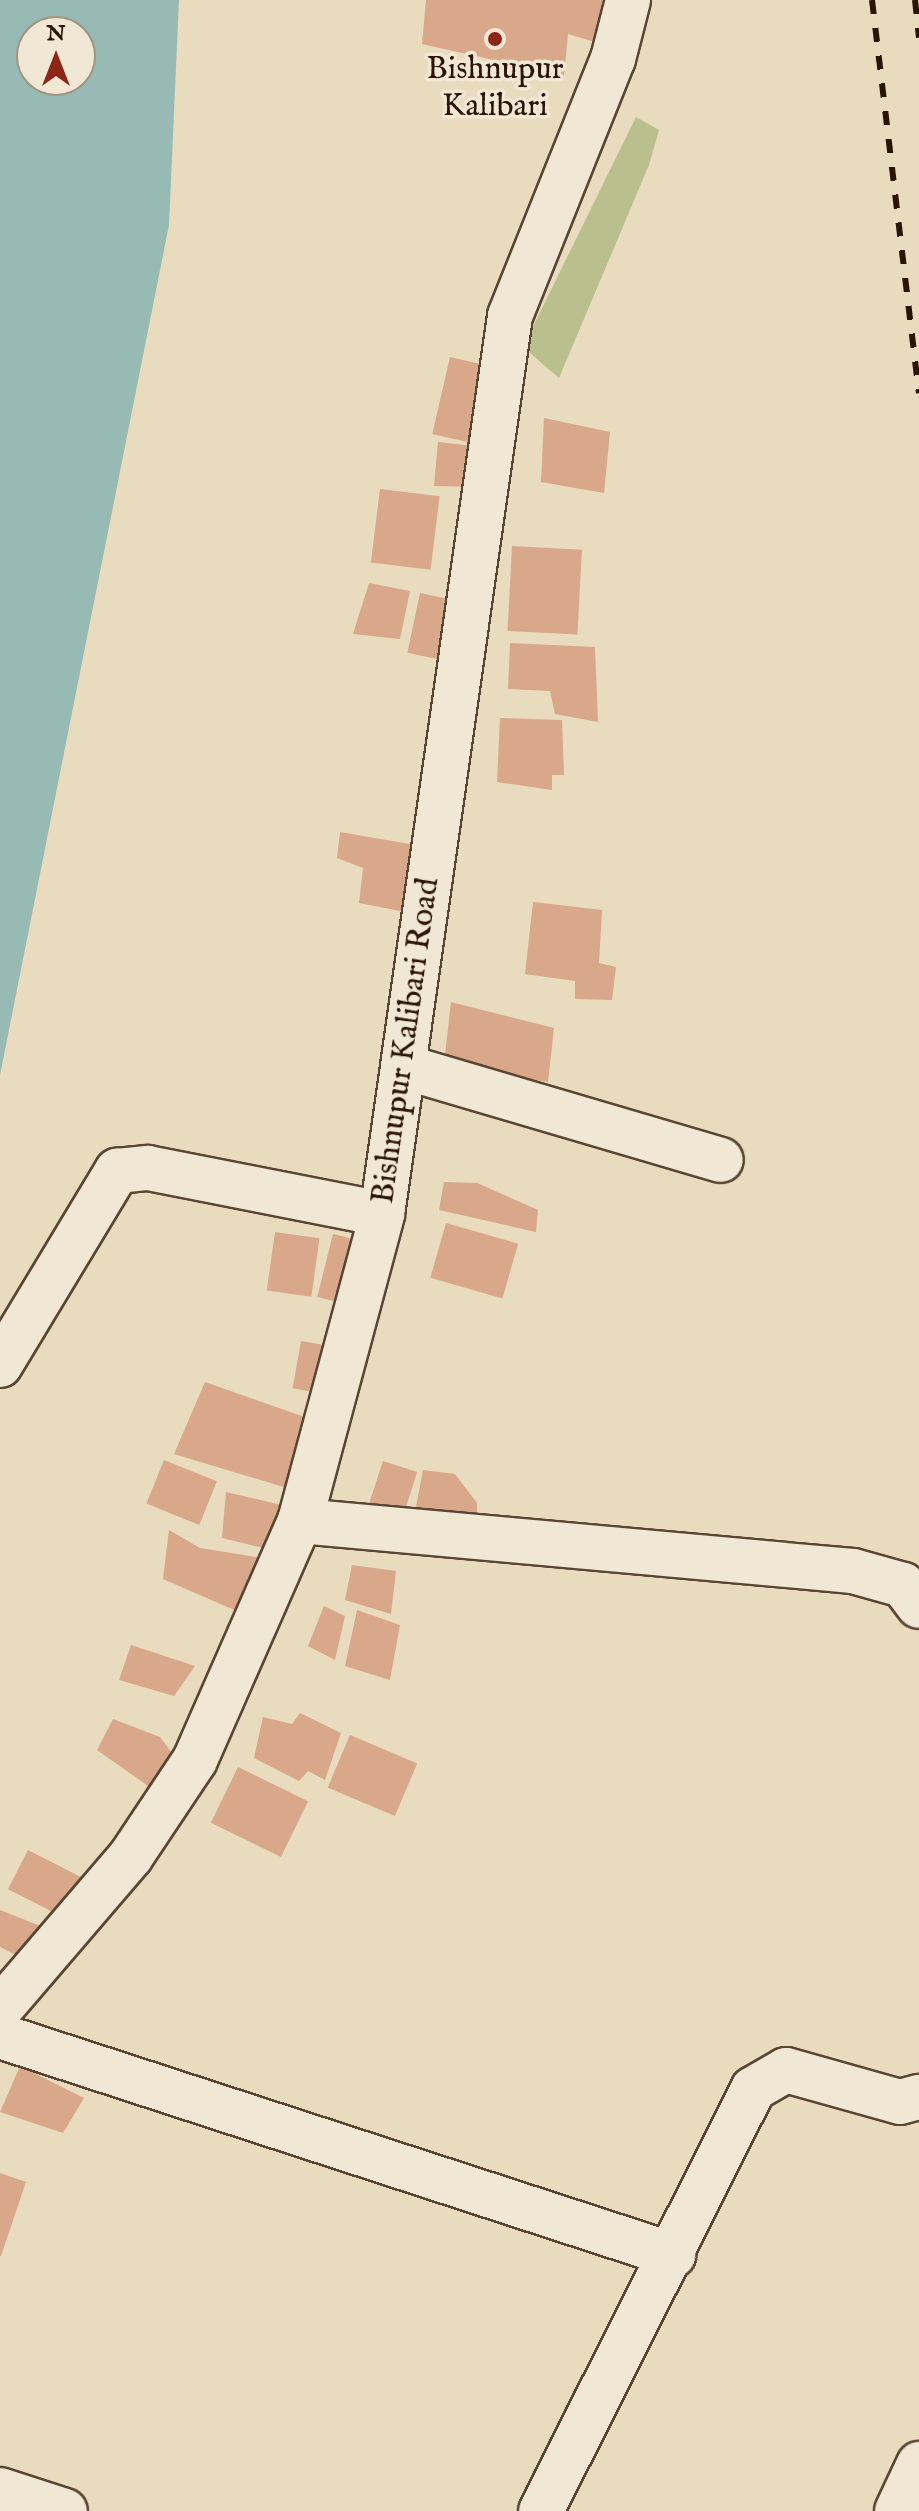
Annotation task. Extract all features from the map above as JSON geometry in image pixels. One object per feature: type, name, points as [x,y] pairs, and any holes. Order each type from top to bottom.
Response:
[{"type":"street","name":"Bishnupur Kalibari Road","points":[[0,2009],[131,1856],[195,1760],[300,1521],[382,1214],[510,316],[613,59],[628,0]]},
{"type":"street","points":[[405,1067],[721,1160]]},
{"type":"street","points":[[0,1365],[117,1171],[148,1168],[382,1214]]},
{"type":"street","points":[[300,1521],[853,1571],[903,1585],[919,1606]]},
{"type":"street","points":[[0,2036],[673,2255]]},
{"type":"street","points":[[541,2511],[673,2255],[753,2089],[768,2076],[786,2070],[900,2102],[919,2097]]},
{"type":"street","points":[[897,2511],[919,2464]]},
{"type":"street","points":[[0,2490],[65,2511]]},
{"type":"green space","points":[[636,117],[659,130],[649,165],[559,378],[523,347]]},
{"type":"water","points":[[0,0],[179,0],[169,225],[0,1075]]},
{"type":"building","name":"Bishnupur Kalibari","points":[[426,0],[610,0],[605,45],[568,34],[564,76],[422,44]]},
{"type":"building","points":[[450,357],[495,367],[477,444],[432,434]]},
{"type":"building","points":[[544,418],[610,432],[604,493],[541,482]]},
{"type":"building","points":[[438,442],[482,447],[481,487],[434,486]]},
{"type":"building","points":[[380,489],[440,496],[431,570],[371,562]]},
{"type":"building","points":[[512,546],[582,550],[577,635],[508,631]]},
{"type":"building","points":[[369,583],[410,591],[400,639],[353,634]]},
{"type":"building","points":[[420,593],[459,601],[446,661],[407,653]]},
{"type":"building","points":[[510,643],[595,647],[598,722],[555,714],[550,691],[508,689]]},
{"type":"building","points":[[500,718],[562,720],[564,775],[552,775],[552,790],[497,782]]},
{"type":"building","points":[[340,832],[421,846],[416,914],[359,903],[363,868],[337,858]]},
{"type":"building","points":[[533,902],[602,910],[599,963],[616,967],[612,1000],[575,999],[575,981],[525,974]]},
{"type":"building","points":[[451,1002],[554,1028],[548,1082],[444,1064]]},
{"type":"building","points":[[444,1182],[477,1183],[538,1210],[536,1232],[439,1210]]},
{"type":"building","points":[[446,1223],[518,1244],[502,1298],[430,1278]]},
{"type":"building","points":[[275,1232],[320,1238],[311,1297],[267,1290]]},
{"type":"building","points":[[333,1234],[366,1242],[350,1305],[317,1297]]},
{"type":"building","points":[[301,1341],[329,1346],[320,1393],[293,1388]]},
{"type":"building","points":[[205,1382],[316,1421],[297,1491],[174,1454]]},
{"type":"building","points":[[164,1460],[217,1481],[199,1525],[146,1504]]},
{"type":"building","points":[[383,1461],[417,1472],[402,1519],[368,1508]]},
{"type":"building","points":[[423,1470],[455,1474],[477,1503],[477,1527],[414,1517]]},
{"type":"building","points":[[226,1492],[290,1507],[272,1550],[222,1538]]},
{"type":"building","points":[[169,1530],[200,1548],[268,1559],[248,1616],[163,1579]]},
{"type":"building","points":[[352,1565],[396,1571],[391,1614],[345,1600]]},
{"type":"building","points":[[324,1606],[345,1616],[335,1660],[308,1646]]},
{"type":"building","points":[[357,1610],[400,1625],[390,1680],[345,1666]]},
{"type":"building","points":[[131,1645],[195,1666],[174,1696],[119,1680]]},
{"type":"building","points":[[300,1713],[341,1733],[325,1780],[308,1771],[299,1781],[254,1758],[263,1717],[292,1724]]},
{"type":"building","points":[[113,1719],[160,1737],[177,1760],[158,1793],[97,1750]]},
{"type":"building","points":[[350,1735],[417,1764],[395,1816],[328,1787]]},
{"type":"building","points":[[238,1767],[308,1801],[281,1857],[211,1823]]},
{"type":"building","points":[[28,1850],[93,1883],[73,1922],[8,1889]]},
{"type":"building","points":[[0,1910],[53,1931],[32,1963],[0,1947]]},
{"type":"building","points":[[20,2066],[84,2098],[63,2133],[0,2112]]},
{"type":"building","points":[[0,2173],[26,2182],[1,2256],[0,2256]]},
{"type":"railway","points":[[872,0],[919,393]]},
{"type":"railway","points":[[915,0],[919,38]]},
{"type":"place","name":"Bishnupur Kalibari","points":[[495,39]]}]
